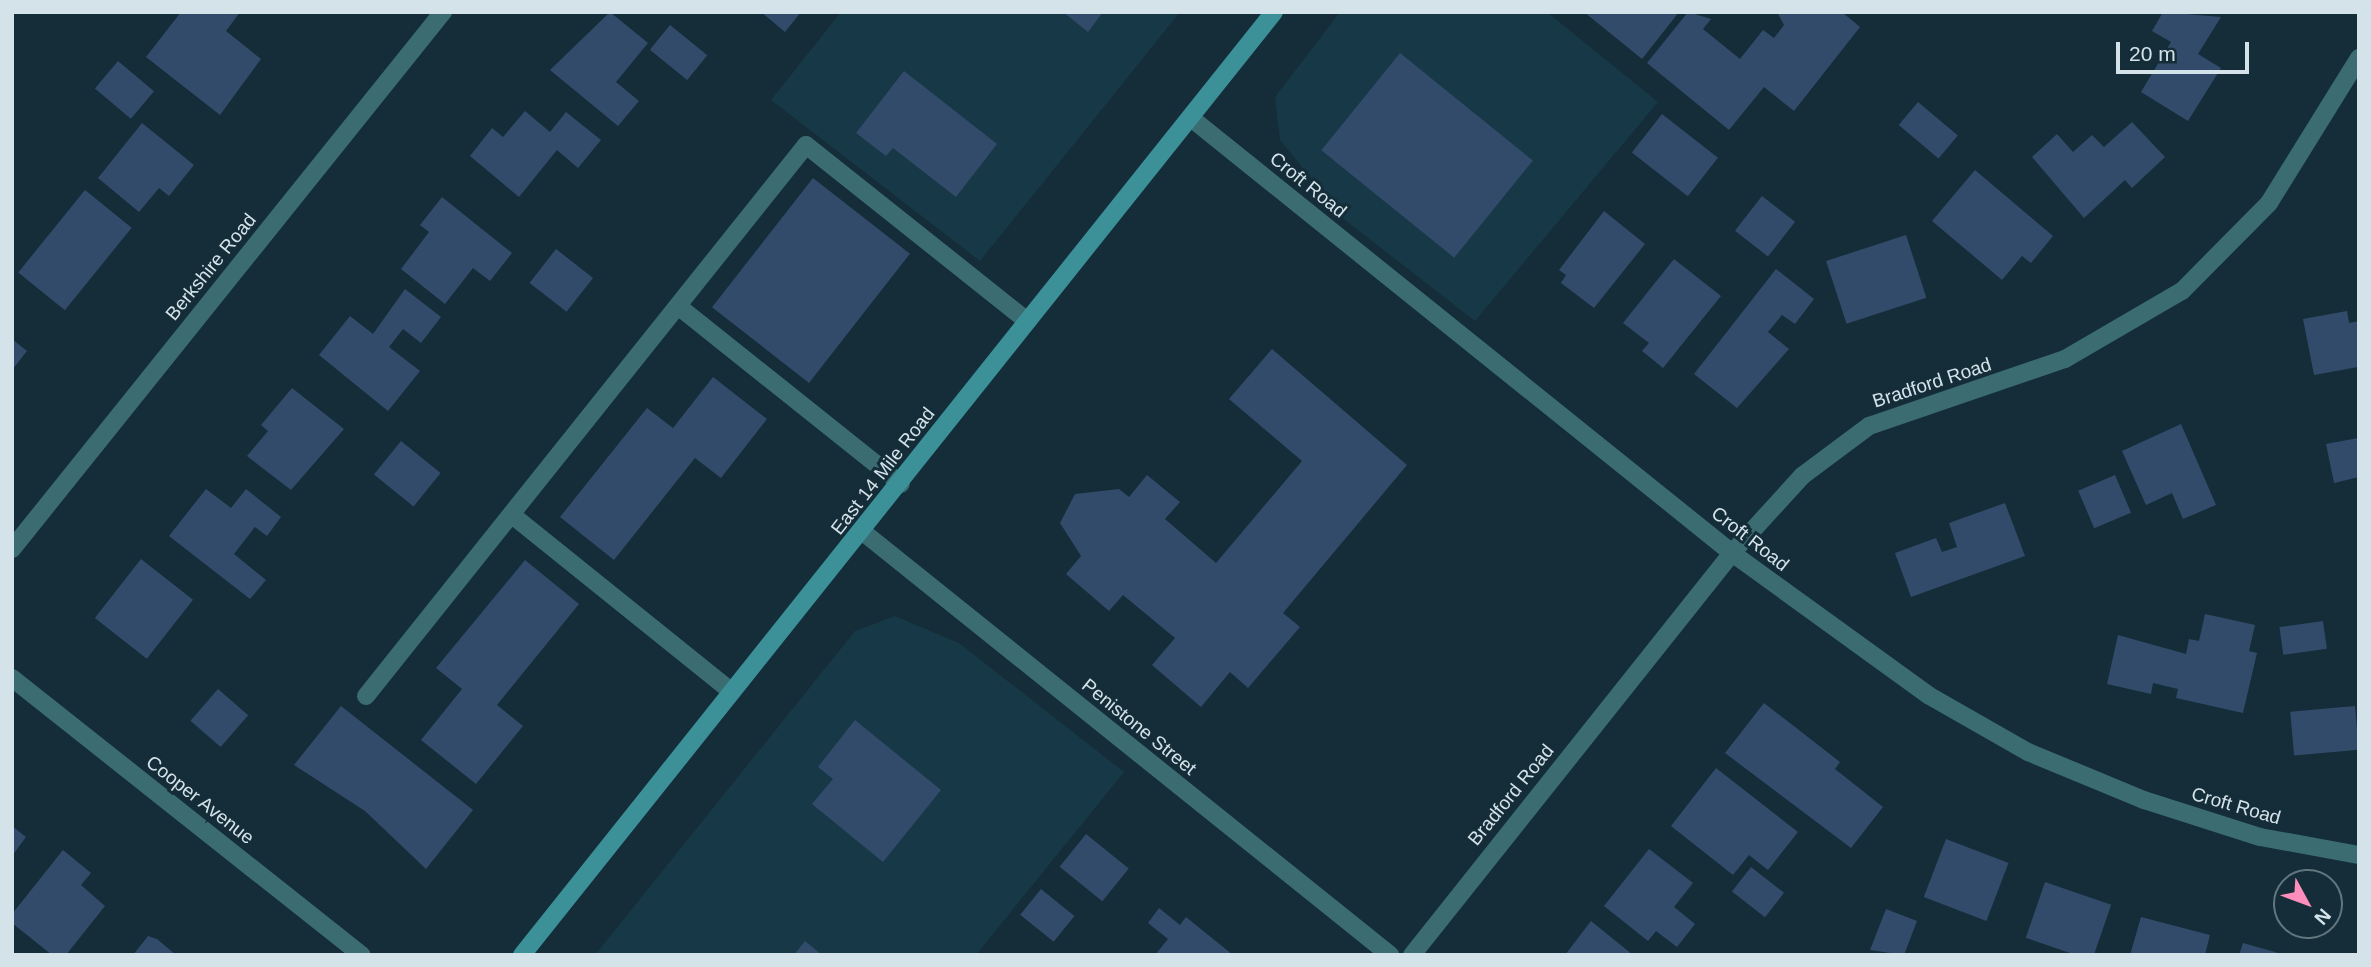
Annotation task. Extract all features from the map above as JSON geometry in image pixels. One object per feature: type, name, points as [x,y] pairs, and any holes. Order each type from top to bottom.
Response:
[{"type":"main road","name":"East 14 Mile Road","points":[[522,955],[863,532],[1027,321],[1274,12]]},
{"type":"street","name":"Berkshire Road","points":[[12,549],[443,12]]},
{"type":"street","name":"Bradford Road","points":[[1412,955],[1732,553],[1802,476],[1869,426],[2065,359],[2182,291],[2269,203],[2359,58]]},
{"type":"street","name":"Croft Road","points":[[1191,118],[1732,553],[1887,667],[2028,752],[2144,800],[2259,837],[2359,855]]},
{"type":"street","points":[[366,696],[806,145],[1027,321]]},
{"type":"street","points":[[678,306],[901,484]]},
{"type":"street","points":[[512,515],[732,692]]},
{"type":"street","name":"Penistone Street","points":[[863,532],[1390,955]]},
{"type":"street","name":"Cooper Avenue","points":[[12,678],[361,955]]},
{"type":"shaded area","points":[[841,12],[1180,12],[980,261],[771,100]]},
{"type":"shaded area","points":[[1340,12],[1547,12],[1658,102],[1475,321],[1345,220],[1280,140],[1275,97]]},
{"type":"shaded area","points":[[895,616],[959,643],[1124,772],[976,955],[595,955],[855,631]]},
{"type":"building","points":[[181,12],[240,12],[226,31],[261,59],[220,115],[146,57]]},
{"type":"building","points":[[610,12],[648,43],[616,82],[639,101],[618,126],[550,70]]},
{"type":"building","points":[[761,12],[801,12],[785,32]]},
{"type":"building","points":[[1063,12],[1103,12],[1088,32]]},
{"type":"building","points":[[1584,12],[1679,12],[1642,59]]},
{"type":"building","points":[[1688,12],[1711,19],[1703,29],[1740,59],[1763,30],[1774,38],[1784,25],[1777,12],[1842,12],[1860,27],[1794,111],[1764,87],[1729,130],[1647,63]]},
{"type":"building","points":[[2163,12],[2221,17],[2198,54],[2221,68],[2188,121],[2141,92],[2171,42],[2152,31]]},
{"type":"building","points":[[670,25],[707,55],[687,80],[650,50]]},
{"type":"building","points":[[1400,53],[1533,161],[1454,258],[1321,150]]},
{"type":"building","points":[[118,61],[154,91],[131,119],[95,89]]},
{"type":"building","points":[[904,71],[997,144],[956,197],[893,148],[886,156],[856,133]]},
{"type":"building","points":[[1918,102],[1958,135],[1939,158],[1899,125]]},
{"type":"building","points":[[525,111],[550,132],[566,112],[601,140],[578,168],[557,150],[519,197],[470,156],[492,128],[503,137]]},
{"type":"building","points":[[1662,114],[1718,158],[1688,196],[1632,153]]},
{"type":"building","points":[[2132,122],[2165,157],[2132,188],[2125,180],[2084,218],[2032,157],[2057,134],[2073,152],[2092,135],[2104,147]]},
{"type":"building","points":[[142,123],[194,165],[169,196],[159,188],[139,212],[98,178]]},
{"type":"building","points":[[1975,170],[2053,236],[2031,263],[2022,256],[2002,280],[1932,221]]},
{"type":"building","points":[[813,178],[910,254],[809,383],[712,307]]},
{"type":"building","points":[[85,190],[132,228],[65,310],[18,272]]},
{"type":"building","points":[[1762,196],[1795,222],[1768,257],[1735,231]]},
{"type":"building","points":[[442,197],[512,253],[490,281],[473,268],[445,304],[401,269],[429,232],[420,225]]},
{"type":"building","points":[[1604,211],[1645,244],[1594,308],[1561,283],[1566,275],[1559,270]]},
{"type":"building","points":[[1906,235],[1926,298],[1847,324],[1826,261]]},
{"type":"building","points":[[556,249],[593,278],[567,312],[530,283]]},
{"type":"building","points":[[1674,259],[1721,296],[1663,368],[1642,351],[1649,343],[1623,323]]},
{"type":"building","points":[[1776,269],[1814,299],[1795,324],[1782,315],[1768,332],[1789,349],[1737,408],[1694,374]]},
{"type":"building","points":[[405,289],[441,317],[421,343],[403,329],[389,347],[420,371],[388,411],[319,355],[350,316],[373,334]]},
{"type":"building","points":[[2347,311],[2349,323],[2359,321],[2358,367],[2314,375],[2303,319]]},
{"type":"building","points":[[12,339],[27,351],[12,370]]},
{"type":"building","points":[[1272,349],[1407,465],[1283,613],[1300,627],[1248,688],[1230,672],[1201,707],[1152,665],[1175,638],[1123,595],[1109,611],[1066,574],[1081,556],[1060,523],[1075,494],[1119,489],[1129,497],[1147,475],[1180,502],[1165,519],[1216,563],[1302,461],[1229,399]]},
{"type":"building","points":[[713,377],[767,419],[721,478],[695,458],[614,560],[560,517],[647,408],[673,428]]},
{"type":"building","points":[[292,388],[344,429],[291,490],[247,456],[268,431],[261,425]]},
{"type":"building","points":[[2181,424],[2216,505],[2183,519],[2172,493],[2146,505],[2122,451]]},
{"type":"building","points":[[2358,438],[2359,477],[2334,483],[2326,444]]},
{"type":"building","points":[[401,441],[441,473],[414,507],[374,474]]},
{"type":"building","points":[[2115,475],[2131,513],[2094,528],[2078,491]]},
{"type":"building","points":[[206,489],[231,508],[246,489],[281,517],[267,536],[255,527],[234,554],[266,580],[250,599],[169,536]]},
{"type":"building","points":[[2005,503],[2025,556],[1911,597],[1895,553],[1936,538],[1942,552],[1957,547],[1949,523]]},
{"type":"building","points":[[141,559],[193,600],[147,659],[95,618]]},
{"type":"building","points":[[525,560],[579,604],[497,705],[523,726],[476,784],[421,740],[462,689],[436,668]]},
{"type":"building","points":[[2205,614],[2255,625],[2249,651],[2257,653],[2243,713],[2176,698],[2178,689],[2153,683],[2151,694],[2107,684],[2118,635],[2186,654],[2189,639],[2199,641]]},
{"type":"building","points":[[2323,621],[2327,649],[2283,655],[2279,627]]},
{"type":"building","points":[[218,689],[248,715],[221,747],[190,721]]},
{"type":"building","points":[[1764,703],[1840,762],[1835,769],[1883,807],[1851,848],[1725,753]]},
{"type":"building","points":[[341,706],[473,810],[426,869],[365,811],[294,765]]},
{"type":"building","points":[[2355,706],[2359,750],[2294,755],[2290,712]]},
{"type":"building","points":[[855,720],[941,790],[883,862],[812,804],[833,779],[818,767]]},
{"type":"building","points":[[1716,768],[1798,832],[1768,870],[1749,855],[1733,875],[1671,826]]},
{"type":"building","points":[[12,826],[26,837],[12,856]]},
{"type":"building","points":[[1086,834],[1129,869],[1102,901],[1060,867]]},
{"type":"building","points":[[1946,839],[2009,863],[1986,921],[1924,897]]},
{"type":"building","points":[[1649,849],[1693,883],[1674,907],[1695,924],[1677,947],[1656,931],[1648,941],[1604,906]]},
{"type":"building","points":[[63,850],[91,873],[81,885],[105,906],[66,955],[52,955],[12,923],[12,914]]},
{"type":"building","points":[[1751,867],[1784,893],[1765,917],[1732,891]]},
{"type":"building","points":[[2045,882],[2111,905],[2094,955],[2076,955],[2026,938]]},
{"type":"building","points":[[1041,889],[1074,916],[1054,942],[1020,915]]},
{"type":"building","points":[[1159,908],[1180,925],[1186,917],[1233,955],[1155,955],[1168,939],[1148,923]]},
{"type":"building","points":[[1886,909],[1917,921],[1904,955],[1870,950]]},
{"type":"building","points":[[2141,917],[2210,935],[2205,955],[2130,955]]},
{"type":"building","points":[[1591,921],[1633,955],[1565,955]]},
{"type":"building","points":[[148,936],[157,939],[176,955],[133,955]]},
{"type":"building","points":[[805,941],[822,955],[794,955]]},
{"type":"building","points":[[2243,943],[2282,954],[2282,955],[2239,955]]}]
